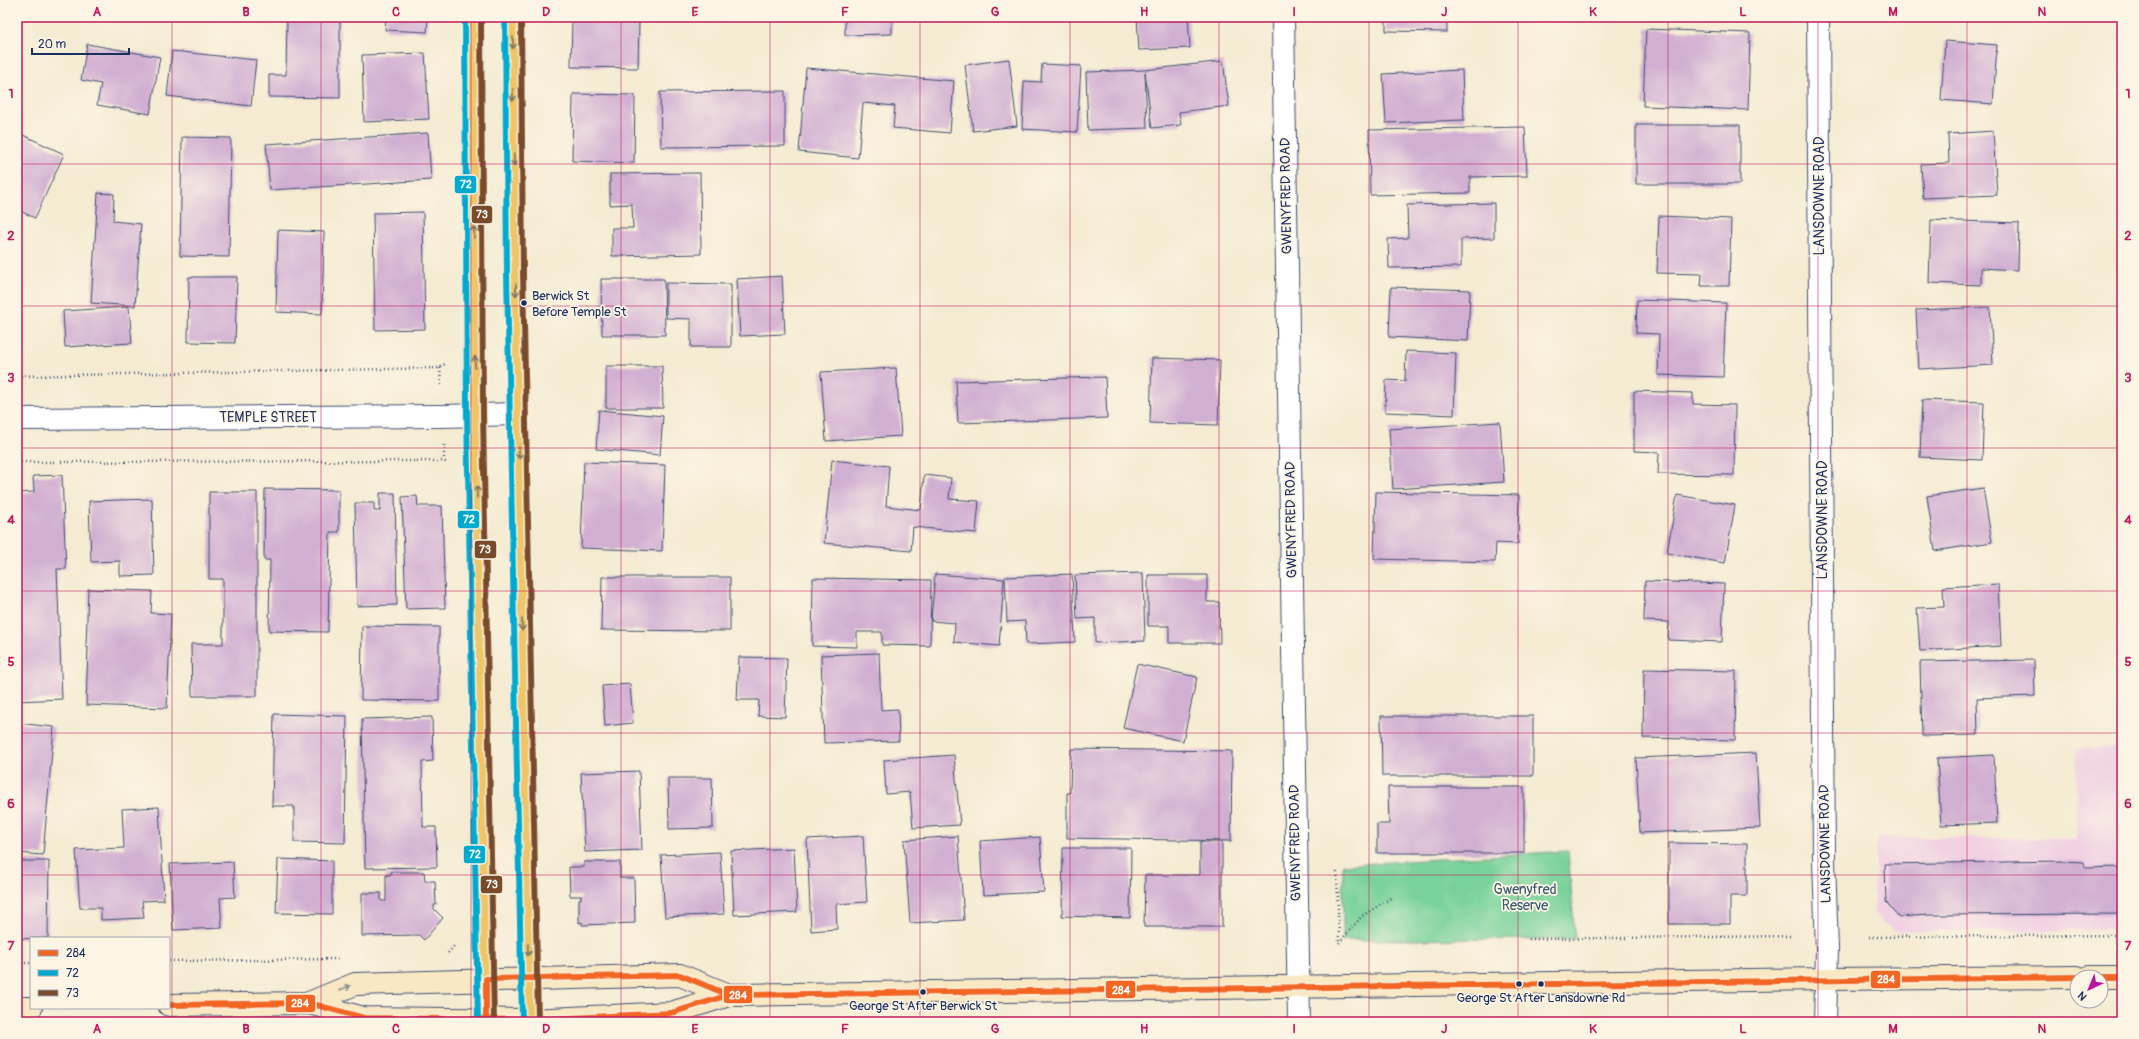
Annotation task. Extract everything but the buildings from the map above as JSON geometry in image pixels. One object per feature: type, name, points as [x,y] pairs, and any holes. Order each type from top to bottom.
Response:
[{"type":"main road","points":[[473,17],[475,415],[486,1021]]},
{"type":"main road","points":[[513,17],[518,414],[530,1021]]},
{"type":"main road","points":[[309,1003],[355,984],[440,983],[486,979],[680,975],[729,995]]},
{"type":"main road","points":[[170,1005],[309,1003],[364,1018],[530,1021],[671,1013],[729,995],[1297,988],[1826,979],[2069,977]]},
{"type":"main road","points":[[2109,977],[2122,977]]},
{"type":"main road","points":[[17,1008],[30,1008]]},
{"type":"street","name":"GWENYFRED ROAD","points":[[1283,17],[1298,1022]]},
{"type":"street","name":"LANSDOWNE ROAD","points":[[1818,17],[1826,979],[1825,1022]]},
{"type":"street","name":"TEMPLE STREET","points":[[17,419],[518,414]]},
{"type":"path","points":[[17,376],[440,368],[449,360]]},
{"type":"path","points":[[440,368],[441,387]]},
{"type":"path","points":[[444,445],[444,461]]},
{"type":"path","points":[[17,462],[444,461],[450,466]]},
{"type":"path","points":[[1337,872],[1339,943],[1362,916],[1392,897]]},
{"type":"path","points":[[1869,937],[2122,935]]},
{"type":"path","points":[[1529,939],[1792,936]]},
{"type":"path","points":[[443,957],[457,943]]},
{"type":"path","points":[[170,961],[341,959]]},
{"type":"path","points":[[17,963],[30,962]]},
{"type":"shaded area","points":[[2122,747],[2122,930],[1893,931],[1873,912],[1877,837],[2076,839],[2077,749]]},
{"type":"green space","name":"Gwenyfred Reserve","points":[[1568,851],[1575,939],[1343,940],[1343,865]]},
{"type":"transit line","name":"72","points":[[465,17],[467,415],[478,1022]]},
{"type":"transit line","name":"73","points":[[481,17],[483,415],[494,1022]]},
{"type":"transit line","name":"72","points":[[505,17],[507,274],[522,1022]]},
{"type":"transit line","name":"73","points":[[521,17],[523,274],[538,1022]]},
{"type":"transit line","name":"284","points":[[486,1022],[486,979],[680,975],[729,995],[737,995]]},
{"type":"transit line","name":"284","points":[[170,1005],[309,1003],[364,1018],[530,1020],[671,1013],[729,995],[2069,977]]},
{"type":"transit line","name":"284","points":[[2109,977],[2122,977]]},
{"type":"place","name":"Berwick St Before Temple St","points":[[524,303]]},
{"type":"place","name":"George St After Lansdowne Rd","points":[[1541,984]]},
{"type":"place","name":"George St After Berwick St","points":[[923,992]]}]
